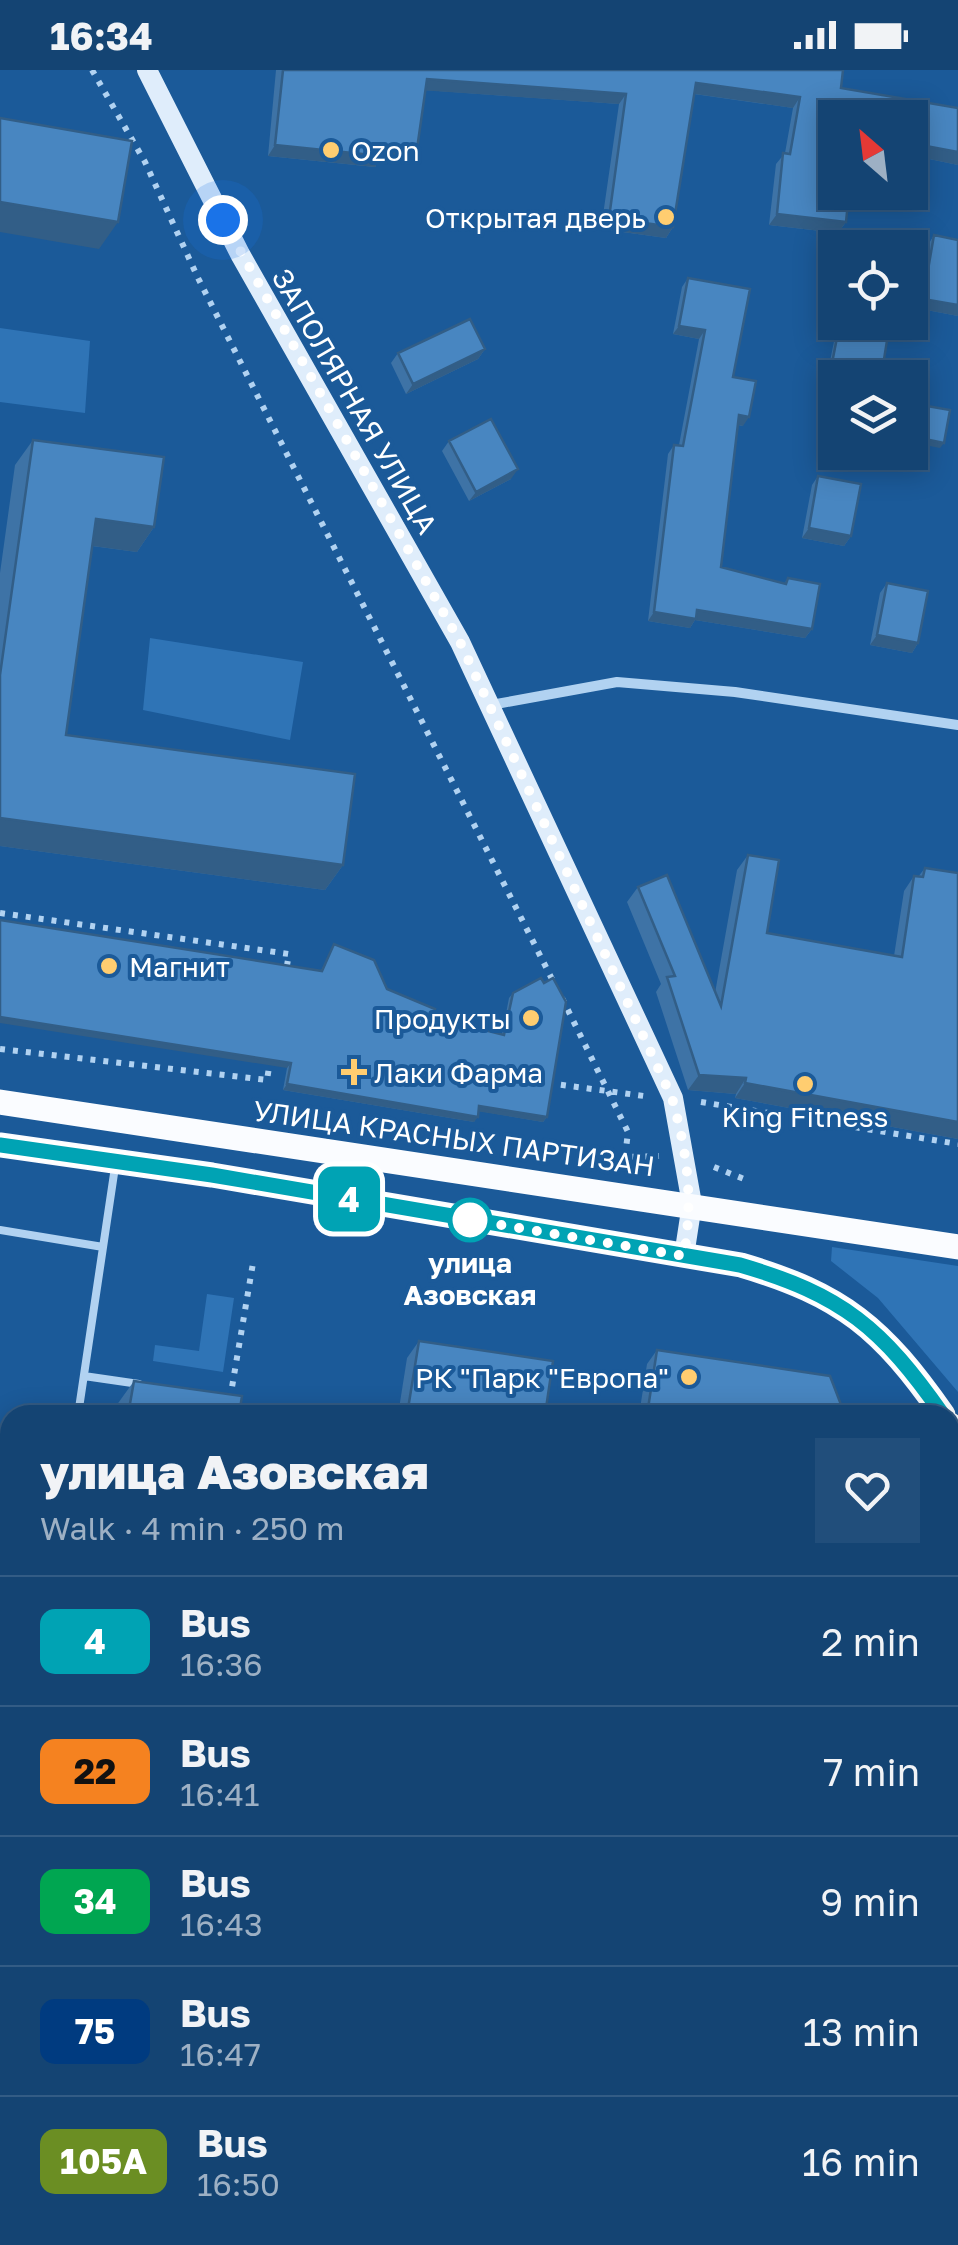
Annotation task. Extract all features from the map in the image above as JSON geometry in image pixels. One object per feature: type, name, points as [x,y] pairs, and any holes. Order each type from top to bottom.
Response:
[{"type":"main road","name":"УЛИЦА КРАСНЫХ ПАРТИЗАН","points":[[0,1102],[692,1204],[958,1248]]},
{"type":"main road","points":[[0,1145],[116,1161],[758,1270],[834,1300],[889,1346],[936,1405]]},
{"type":"street","name":"ЗАПОЛЯРНАЯ УЛИЦА","points":[[147,70],[240,254],[492,704],[672,1098],[686,1156],[692,1204],[684,1256]]},
{"type":"street","points":[[492,704],[617,682],[735,692],[958,725]]},
{"type":"lane","points":[[80,1405],[116,1161]]},
{"type":"lane","points":[[0,1230],[103,1247]]},
{"type":"lane","points":[[84,1376],[154,1386]]},
{"type":"path","points":[[92,70],[145,162],[198,278],[383,637],[628,1132],[626,1157],[686,1156],[750,1182]]},
{"type":"path","points":[[0,913],[289,954],[283,988]]},
{"type":"path","points":[[0,1049],[267,1080],[272,1053]]},
{"type":"path","points":[[530,1080],[672,1098],[958,1144]]},
{"type":"path","points":[[230,1405],[253,1263]]},
{"type":"shaded area","points":[[0,328],[90,341],[85,413],[0,402]]},
{"type":"shaded area","points":[[150,638],[303,662],[290,740],[143,710]]},
{"type":"shaded area","points":[[832,1247],[958,1266],[958,1392],[878,1298],[831,1261]]},
{"type":"shaded area","points":[[207,1294],[234,1298],[223,1372],[153,1361],[155,1345],[199,1351]]},
{"type":"building","points":[[283,70],[843,70],[841,88],[911,100],[818,100],[818,210],[847,210],[846,222],[777,214],[783,153],[790,154],[800,97],[696,83],[673,227],[609,218],[626,94],[427,79],[417,149],[383,145],[382,156],[275,145]]},
{"type":"building","points":[[928,103],[958,108],[958,152],[928,146]]},
{"type":"building","points":[[0,118],[132,141],[118,222],[0,202]]},
{"type":"building","points":[[934,235],[958,240],[958,305],[928,300]]},
{"type":"building","points":[[688,278],[750,289],[733,377],[756,381],[749,417],[739,415],[721,567],[786,584],[788,578],[820,584],[812,629],[697,610],[696,619],[654,612],[674,445],[683,446],[705,330],[679,326]]},
{"type":"building","points":[[470,319],[485,349],[413,384],[398,353]]},
{"type":"building","points":[[837,340],[887,340],[884,360],[833,360]]},
{"type":"building","points":[[928,406],[950,410],[944,443],[928,440]]},
{"type":"building","points":[[491,419],[518,469],[476,492],[449,441]]},
{"type":"building","points":[[33,440],[164,457],[154,527],[96,519],[66,735],[355,774],[343,865],[0,818],[0,675]]},
{"type":"building","points":[[818,476],[861,484],[851,536],[809,528]]},
{"type":"building","points":[[887,583],[928,591],[918,643],[877,635]]},
{"type":"building","points":[[748,855],[779,860],[767,933],[902,957],[914,876],[923,877],[925,868],[958,873],[958,1122],[745,1083],[746,1078],[699,1075],[667,977],[675,976],[638,887],[667,875],[721,1006]]},
{"type":"building","points":[[0,920],[322,971],[334,944],[374,960],[387,989],[435,1009],[432,1017],[504,1035],[513,993],[541,978],[544,983],[553,978],[566,1002],[547,1117],[479,1106],[478,1117],[287,1084],[291,1063],[0,1017]]},
{"type":"building","points":[[419,1341],[553,1361],[546,1405],[409,1405]]},
{"type":"building","name":"РК \"Парк \"Европа\"","points":[[657,1350],[830,1376],[841,1405],[649,1405]]},
{"type":"building","points":[[134,1381],[242,1396],[241,1405],[130,1405]]},
{"type":"bus line","name":"4","points":[[0,1145],[212,1175],[740,1265],[814,1289],[854,1314],[889,1346],[936,1405]]},
{"type":"place","name":"Ozon","points":[[331,150]]},
{"type":"place","name":"Открытая дверь","points":[[666,217]]},
{"type":"place","name":"Магнит","points":[[109,966]]},
{"type":"place","name":"Продукты","points":[[531,1018]]},
{"type":"place","name":"Лаки Фарма","points":[[354,1072]]},
{"type":"place","name":"King Fitness","points":[[805,1084]]},
{"type":"place","name":"улица Азовская","points":[[470,1220]]},
{"type":"place","name":"РК \"Парк \"Европа\"","points":[[689,1377]]},
{"type":"route","points":[[223,220],[492,704],[672,1098],[680,1124],[692,1204],[684,1256],[460,1218],[470,1220]]}]
